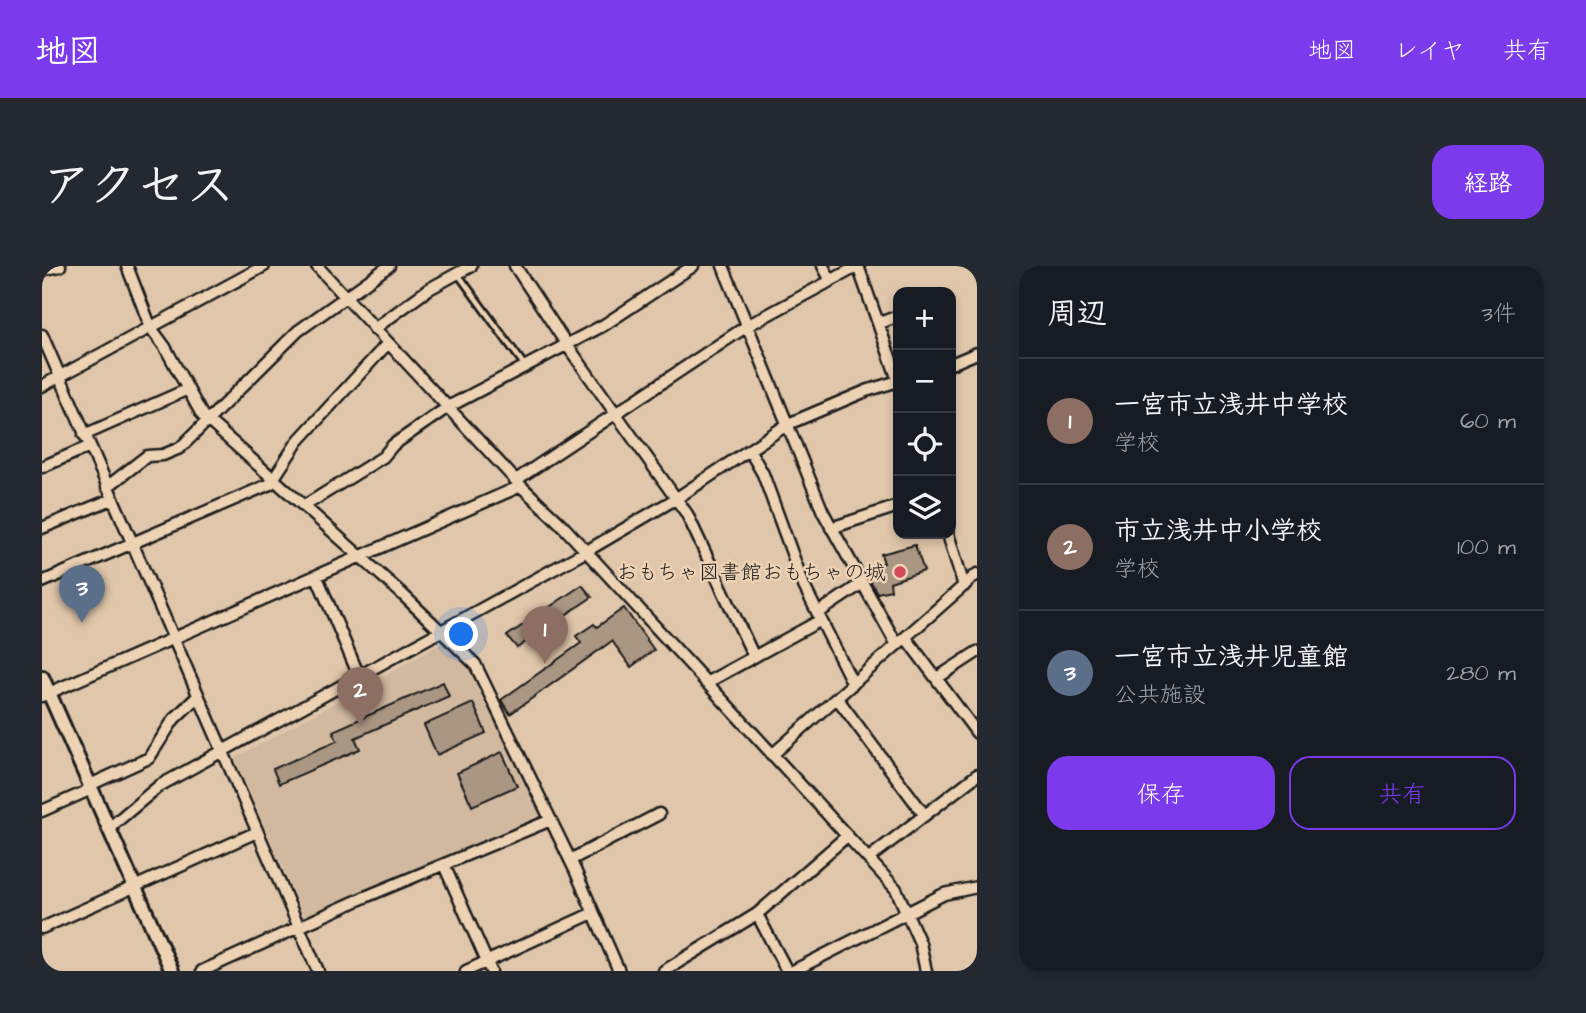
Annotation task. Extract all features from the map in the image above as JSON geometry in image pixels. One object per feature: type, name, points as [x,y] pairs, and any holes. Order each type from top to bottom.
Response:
[{"type":"street","points":[[42,270],[60,266]]},
{"type":"street","points":[[127,266],[151,328],[165,347],[186,390],[206,419],[362,557],[475,664],[485,679],[570,860],[618,971]]},
{"type":"street","points":[[42,386],[264,266]]},
{"type":"street","points":[[317,266],[519,483],[561,524],[896,888],[925,970]]},
{"type":"street","points":[[107,488],[147,456],[180,448],[206,419],[298,331],[389,266]]},
{"type":"street","points":[[374,329],[429,289],[471,266]]},
{"type":"street","points":[[515,266],[567,345],[677,498],[754,657]]},
{"type":"street","points":[[304,506],[383,457],[393,445],[448,407],[604,325],[693,266]]},
{"type":"street","points":[[723,266],[831,528],[897,645]]},
{"type":"street","points":[[823,266],[831,281]]},
{"type":"street","points":[[46,694],[362,557],[519,483],[747,326],[858,266],[893,364]]},
{"type":"street","points":[[880,323],[893,318]]},
{"type":"street","points":[[42,335],[88,447],[176,639],[198,696],[318,971]]},
{"type":"street","points":[[42,582],[270,484],[298,440],[388,343]]},
{"type":"street","points":[[956,362],[977,353]]},
{"type":"street","points":[[109,828],[159,786],[584,552],[677,498],[788,424],[893,382]]},
{"type":"street","points":[[84,436],[186,390]]},
{"type":"street","points":[[42,467],[88,447]]},
{"type":"street","points":[[750,451],[763,474],[804,586],[853,684]]},
{"type":"street","points":[[42,528],[112,499]]},
{"type":"street","points":[[831,528],[893,508]]},
{"type":"street","points":[[950,539],[964,586]]},
{"type":"street","points":[[772,755],[977,574]]},
{"type":"street","points":[[317,576],[359,676]]},
{"type":"street","points":[[706,683],[820,617],[861,584]]},
{"type":"street","points":[[906,638],[977,733]]},
{"type":"street","points":[[937,678],[977,652]]},
{"type":"street","points":[[42,677],[46,694],[92,785],[172,971]]},
{"type":"street","points":[[42,811],[149,758],[174,719],[198,696]]},
{"type":"street","points":[[837,698],[923,813]]},
{"type":"street","points":[[869,858],[923,813],[977,775]]},
{"type":"street","points":[[570,860],[659,814]]},
{"type":"street","points":[[202,971],[551,820]]},
{"type":"street","points":[[42,928],[257,832]]},
{"type":"street","points":[[664,971],[757,914],[847,835]]},
{"type":"street","points":[[444,865],[489,967]]},
{"type":"street","points":[[793,971],[944,894],[977,887]]},
{"type":"street","points":[[466,971],[489,967],[593,913]]},
{"type":"street","points":[[757,914],[787,971]]},
{"type":"lane","points":[[457,273],[525,366]]},
{"type":"shaded area","points":[[446,641],[473,669],[543,816],[539,822],[304,917],[235,758]]},
{"type":"building","points":[[915,545],[924,571],[890,582],[891,590],[877,593],[866,573],[880,570],[879,564],[884,563],[881,554]]},
{"type":"building","points":[[582,585],[592,597],[517,648],[507,636]]},
{"type":"building","points":[[624,608],[654,650],[631,667],[612,641],[510,714],[501,700],[581,643],[576,636],[594,624],[597,627]]},
{"type":"building","points":[[443,682],[449,696],[355,738],[360,749],[279,784],[273,769],[337,741],[333,731]]},
{"type":"building","points":[[473,703],[486,733],[437,755],[424,725]]},
{"type":"building","points":[[502,752],[517,786],[472,806],[457,773]]},
{"type":"place","name":"おもちゃ図書館おもちゃの城","points":[[900,572]]},
{"type":"place","name":"一宮市立浅井児童館","points":[[82,623]]},
{"type":"place","name":"一宮市立浅井中学校","points":[[545,664]]},
{"type":"place","name":"市立浅井中小学校","points":[[360,725]]}]
